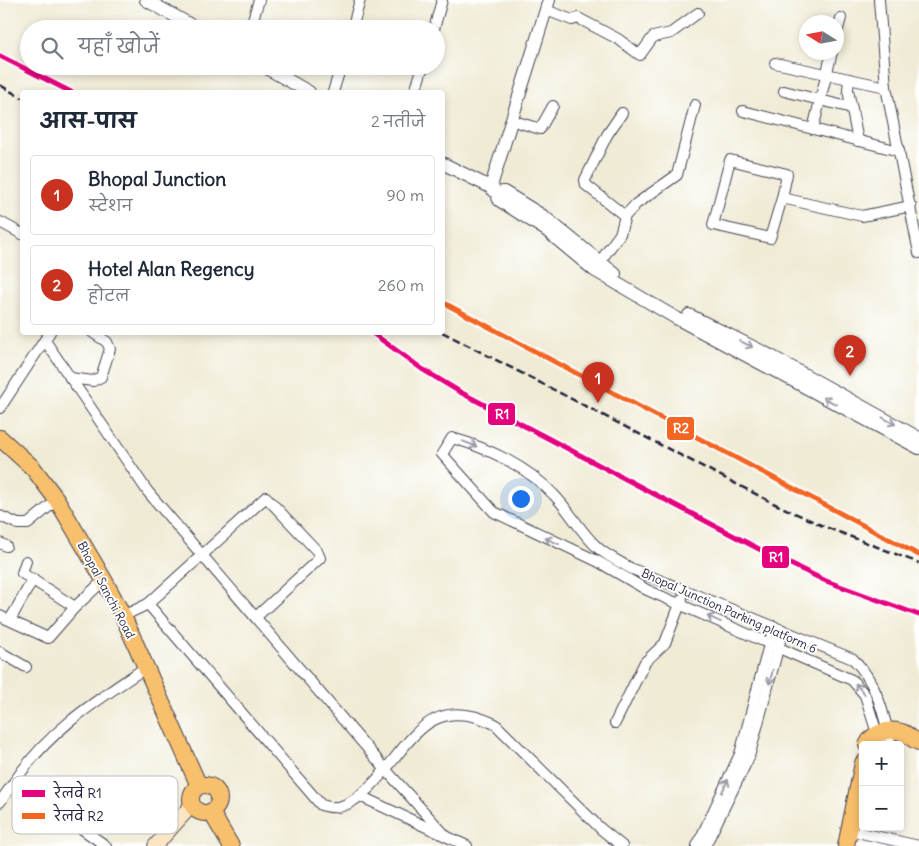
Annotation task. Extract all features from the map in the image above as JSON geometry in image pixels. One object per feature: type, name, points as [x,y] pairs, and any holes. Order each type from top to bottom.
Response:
[{"type":"main road","name":"Bhopal Sanchi Road","points":[[0,438],[33,468],[57,500],[104,580],[199,786]]},
{"type":"main road","points":[[880,739],[902,743],[915,741]]},
{"type":"main road","points":[[846,846],[859,783]]},
{"type":"main road","points":[[209,785],[216,791],[219,800],[211,812],[202,813],[192,805],[190,796],[199,786],[209,785]]},
{"type":"main road","points":[[178,821],[192,805]]},
{"type":"main road","points":[[211,812],[231,846]]},
{"type":"main road","points":[[856,839],[859,825]]},
{"type":"main road","points":[[155,846],[166,834]]},
{"type":"street","points":[[146,0],[158,3],[184,20]]},
{"type":"street","points":[[253,20],[259,0]]},
{"type":"street","points":[[354,20],[360,0]]},
{"type":"street","points":[[436,20],[442,0]]},
{"type":"street","points":[[878,0],[886,87],[919,253]]},
{"type":"street","points":[[494,190],[511,120],[547,5],[572,20],[578,18],[618,39],[640,55],[653,37],[671,33],[698,13]]},
{"type":"street","points":[[813,129],[830,60]]},
{"type":"street","points":[[775,63],[886,87]]},
{"type":"street","points":[[279,75],[305,90]]},
{"type":"street","points":[[334,90],[338,75]]},
{"type":"street","points":[[417,90],[421,75]]},
{"type":"street","points":[[849,79],[848,90],[858,141]]},
{"type":"street","points":[[784,91],[852,108]]},
{"type":"street","points":[[597,266],[620,234],[625,216],[636,204],[677,175],[695,105]]},
{"type":"street","points":[[511,120],[540,129],[553,106]]},
{"type":"street","points":[[742,111],[899,151]]},
{"type":"street","points":[[622,113],[607,135],[585,180],[586,185],[625,216]]},
{"type":"street","points":[[730,160],[787,174],[782,198],[770,238],[712,225],[730,160]]},
{"type":"street","points":[[445,165],[494,190],[504,192],[543,216],[597,266],[919,448]]},
{"type":"street","points":[[782,198],[862,216],[911,206]]},
{"type":"street","points":[[0,222],[20,233]]},
{"type":"street","points":[[704,328],[771,356],[919,438]]},
{"type":"street","points":[[70,378],[93,381],[101,377],[110,349],[107,342],[96,335]]},
{"type":"street","points":[[1,405],[48,337],[70,378],[148,492],[386,770],[446,836]]},
{"type":"street","name":"Bhopal Junction Parking platform 6","points":[[452,438],[471,443],[522,468],[540,481],[556,496],[597,548],[621,563],[853,660],[864,670],[876,693],[880,739],[865,695],[852,680],[647,590],[615,572],[494,512],[442,454],[452,438]]},
{"type":"street","points":[[122,616],[148,604],[266,497],[317,551],[320,558],[256,617]]},
{"type":"street","points":[[0,516],[18,524],[28,524],[57,500]]},
{"type":"street","points":[[26,560],[22,572],[75,607]]},
{"type":"street","points":[[615,572],[621,563]]},
{"type":"street","points":[[33,579],[5,618],[48,638],[75,607],[104,580]]},
{"type":"street","points":[[615,723],[645,662],[665,643],[685,591]]},
{"type":"street","points":[[148,604],[321,805],[337,807],[360,796],[386,770],[414,735],[428,721],[445,715],[482,718],[495,724],[601,829],[622,846]]},
{"type":"street","points":[[705,846],[749,757],[778,628]]},
{"type":"street","points":[[697,846],[740,754],[774,646]]},
{"type":"street","points":[[0,652],[26,667]]},
{"type":"street","points":[[19,776],[49,738],[81,711],[145,668]]},
{"type":"street","points":[[0,802],[12,785]]},
{"type":"street","points":[[360,796],[467,846]]},
{"type":"street","points":[[89,834],[106,846]]},
{"type":"street","points":[[856,839],[919,846]]},
{"type":"railway","points":[[0,85],[20,97]]},
{"type":"railway","points":[[445,334],[773,503],[823,526],[919,563]]},
{"type":"railway","points":[[375,335],[422,369],[460,392],[759,549],[826,581],[919,615]]},
{"type":"rail line","name":"R1","points":[[0,56],[20,66]]},
{"type":"rail line","name":"R1","points":[[37,75],[67,90]]},
{"type":"rail line","name":"R2","points":[[445,304],[919,555]]},
{"type":"rail line","name":"R1","points":[[375,335],[422,369],[460,392],[759,549],[826,581],[919,615]]},
{"type":"place","name":"Hotel Alan Regency","points":[[850,376]]},
{"type":"place","name":"Bhopal Junction","points":[[598,403]]}]
